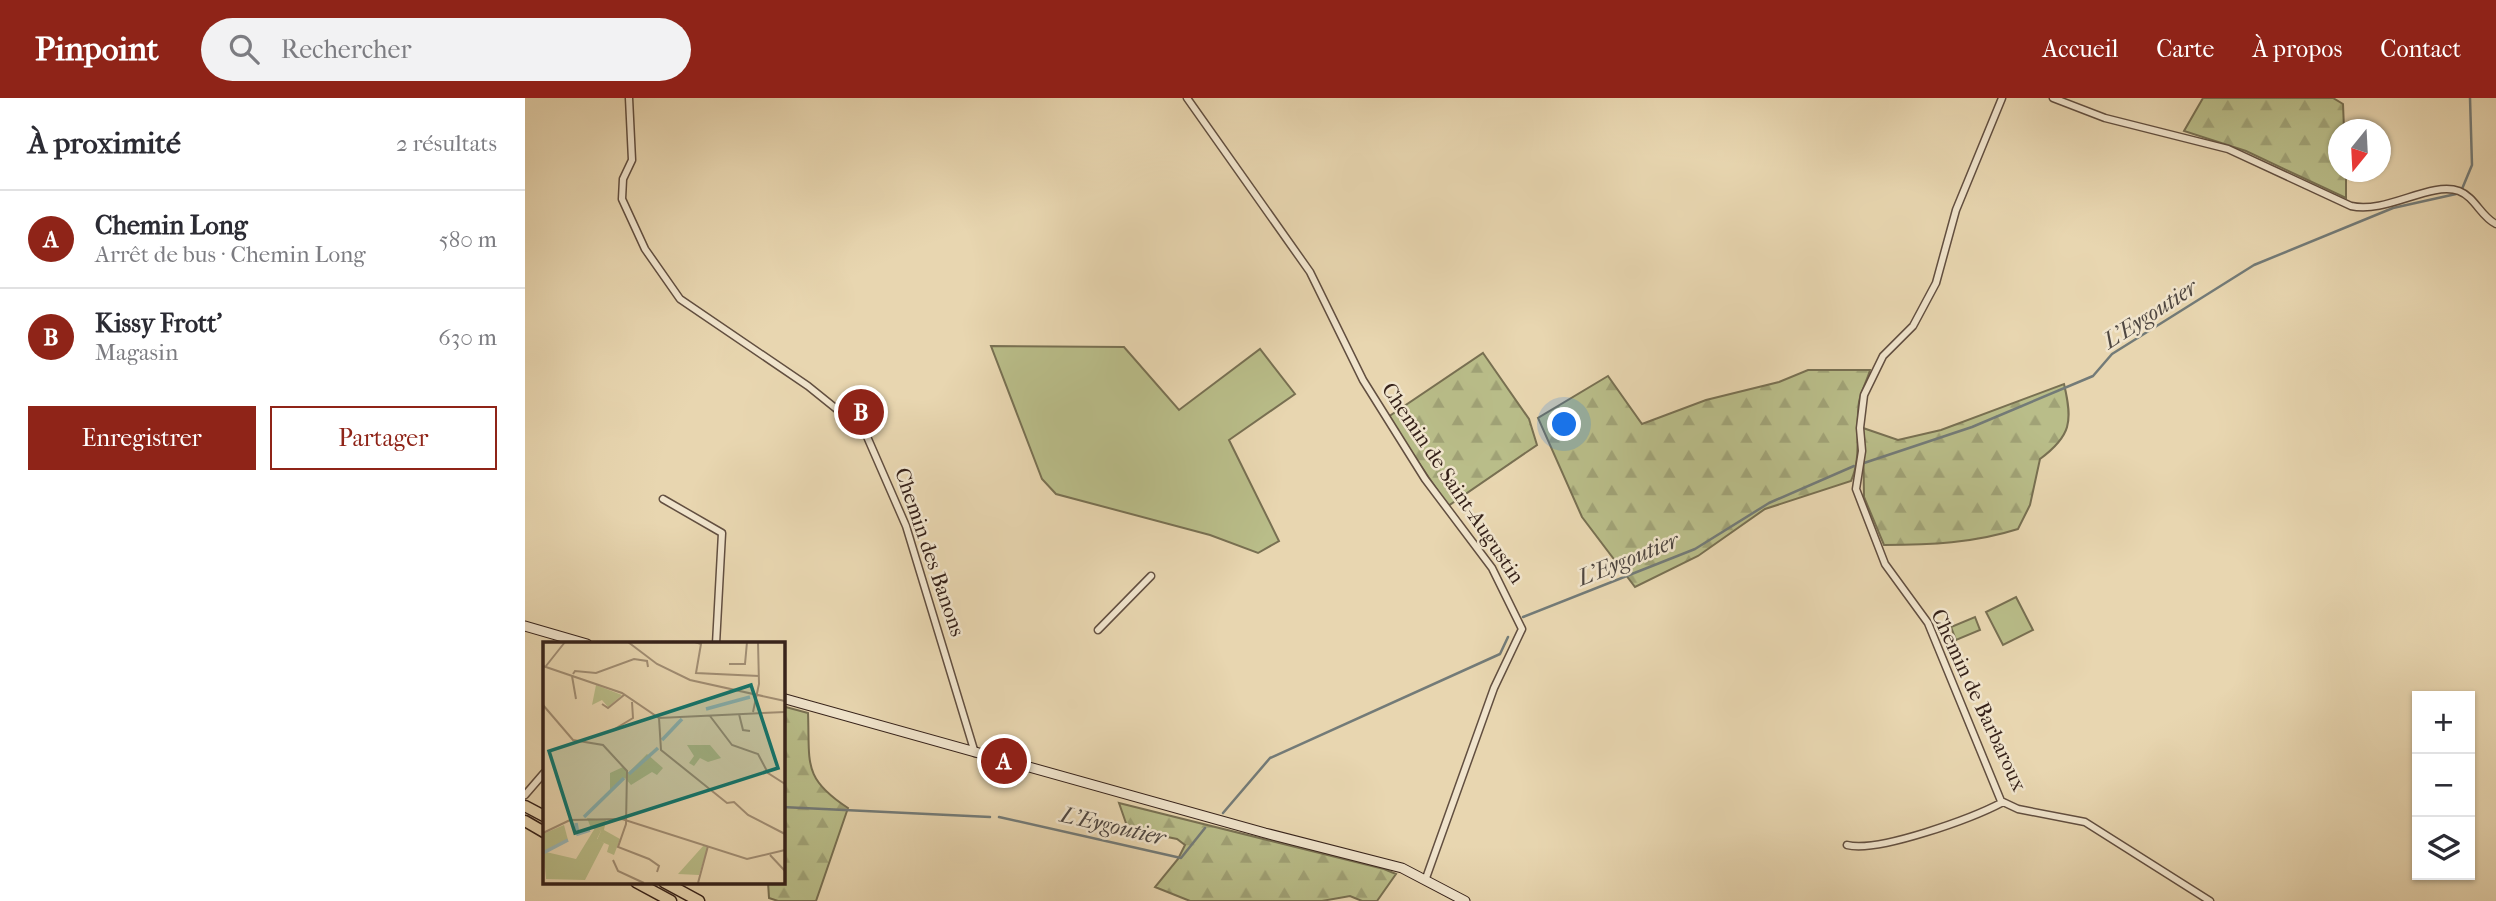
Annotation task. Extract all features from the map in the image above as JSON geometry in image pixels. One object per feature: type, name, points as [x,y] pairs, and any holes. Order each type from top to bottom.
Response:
[{"type":"highway","points":[[525,806],[543,815]]},
{"type":"highway","points":[[525,821],[543,831]]},
{"type":"highway","points":[[640,884],[671,901]]},
{"type":"highway","points":[[668,884],[699,901]]},
{"type":"main road","points":[[525,626],[581,642]]},
{"type":"main road","points":[[784,699],[1252,830],[1380,861],[1426,878],[1465,901]]},
{"type":"street","name":"Chemin des Banons","points":[[629,98],[632,160],[623,179],[622,199],[645,249],[680,299],[809,386],[865,432],[906,526],[975,752]]},
{"type":"street","name":"Chemin de Saint-Augustin","points":[[1187,98],[1310,272],[1343,342],[1385,416],[1425,479],[1492,568],[1522,629],[1494,688],[1426,878]]},
{"type":"street","name":"Chemin de Barbaroux","points":[[2002,98],[1956,210],[1936,283],[1913,326],[1883,356],[1864,395],[1860,428],[1862,451],[1856,489],[1885,564],[1928,623],[2003,802],[2018,809],[2085,822],[2210,901]]},
{"type":"street","points":[[2053,98],[2105,118],[2228,149],[2351,205],[2369,210],[2414,195],[2454,189],[2467,195],[2489,220],[2496,224]]},
{"type":"street","points":[[663,499],[722,533],[716,642]]},
{"type":"street","points":[[1098,630],[1151,576]]},
{"type":"street","points":[[525,795],[543,774]]},
{"type":"street","points":[[1847,845],[1867,848],[1888,844],[2003,802]]},
{"type":"green space","points":[[2203,98],[2333,98],[2343,104],[2344,119],[2328,119],[2328,182],[2346,182],[2346,198],[2246,151],[2184,131]]},
{"type":"green space","points":[[991,346],[1124,347],[1179,410],[1260,349],[1295,394],[1229,440],[1279,541],[1258,553],[1210,535],[1056,494],[1042,479]]},
{"type":"green space","points":[[1483,353],[1529,419],[1537,445],[1448,506],[1388,417]]},
{"type":"green space","points":[[1808,370],[1870,370],[1859,402],[1857,453],[1851,481],[1765,509],[1698,556],[1635,587],[1582,517],[1538,418],[1608,376],[1642,424],[1706,400],[1779,382]]},
{"type":"green space","points":[[2064,384],[2069,418],[2067,427],[2058,443],[2040,459],[2030,505],[2018,529],[1952,542],[1884,545],[1864,497],[1863,428],[1898,440],[1941,430]]},
{"type":"green space","points":[[2016,597],[2033,630],[2003,645],[1986,612]]},
{"type":"green space","points":[[1975,617],[1980,630],[1956,640],[1951,627]]},
{"type":"green space","points":[[784,707],[808,713],[811,768],[823,788],[848,808],[816,901],[778,901],[769,898],[768,884],[784,884]]},
{"type":"green space","points":[[1119,803],[1396,874],[1377,901],[1362,901],[1350,896],[1322,901],[1190,901],[1155,887],[1178,859],[1185,845],[1177,839],[1128,829]]},
{"type":"waterway","name":"L'Eygoutier","points":[[2462,189],[2472,165],[2470,98]]},
{"type":"waterway","name":"L'Eygoutier","points":[[1864,463],[1972,427],[2093,376],[2112,354],[2254,265],[2393,208],[2456,194]]},
{"type":"waterway","name":"L'Eygoutier","points":[[1523,617],[1695,549],[1769,503],[1854,466]]},
{"type":"waterway","name":"L'Eygoutier","points":[[1223,813],[1270,758],[1500,654],[1508,637]]},
{"type":"waterway","name":"L'Eygoutier","points":[[784,807],[990,817]]},
{"type":"waterway","name":"L'Eygoutier","points":[[999,817],[1181,858],[1205,828]]},
{"type":"place","name":"Kissy Frott'","points":[[861,412]]},
{"type":"place","name":"Chemin Long","points":[[1004,761]]}]
